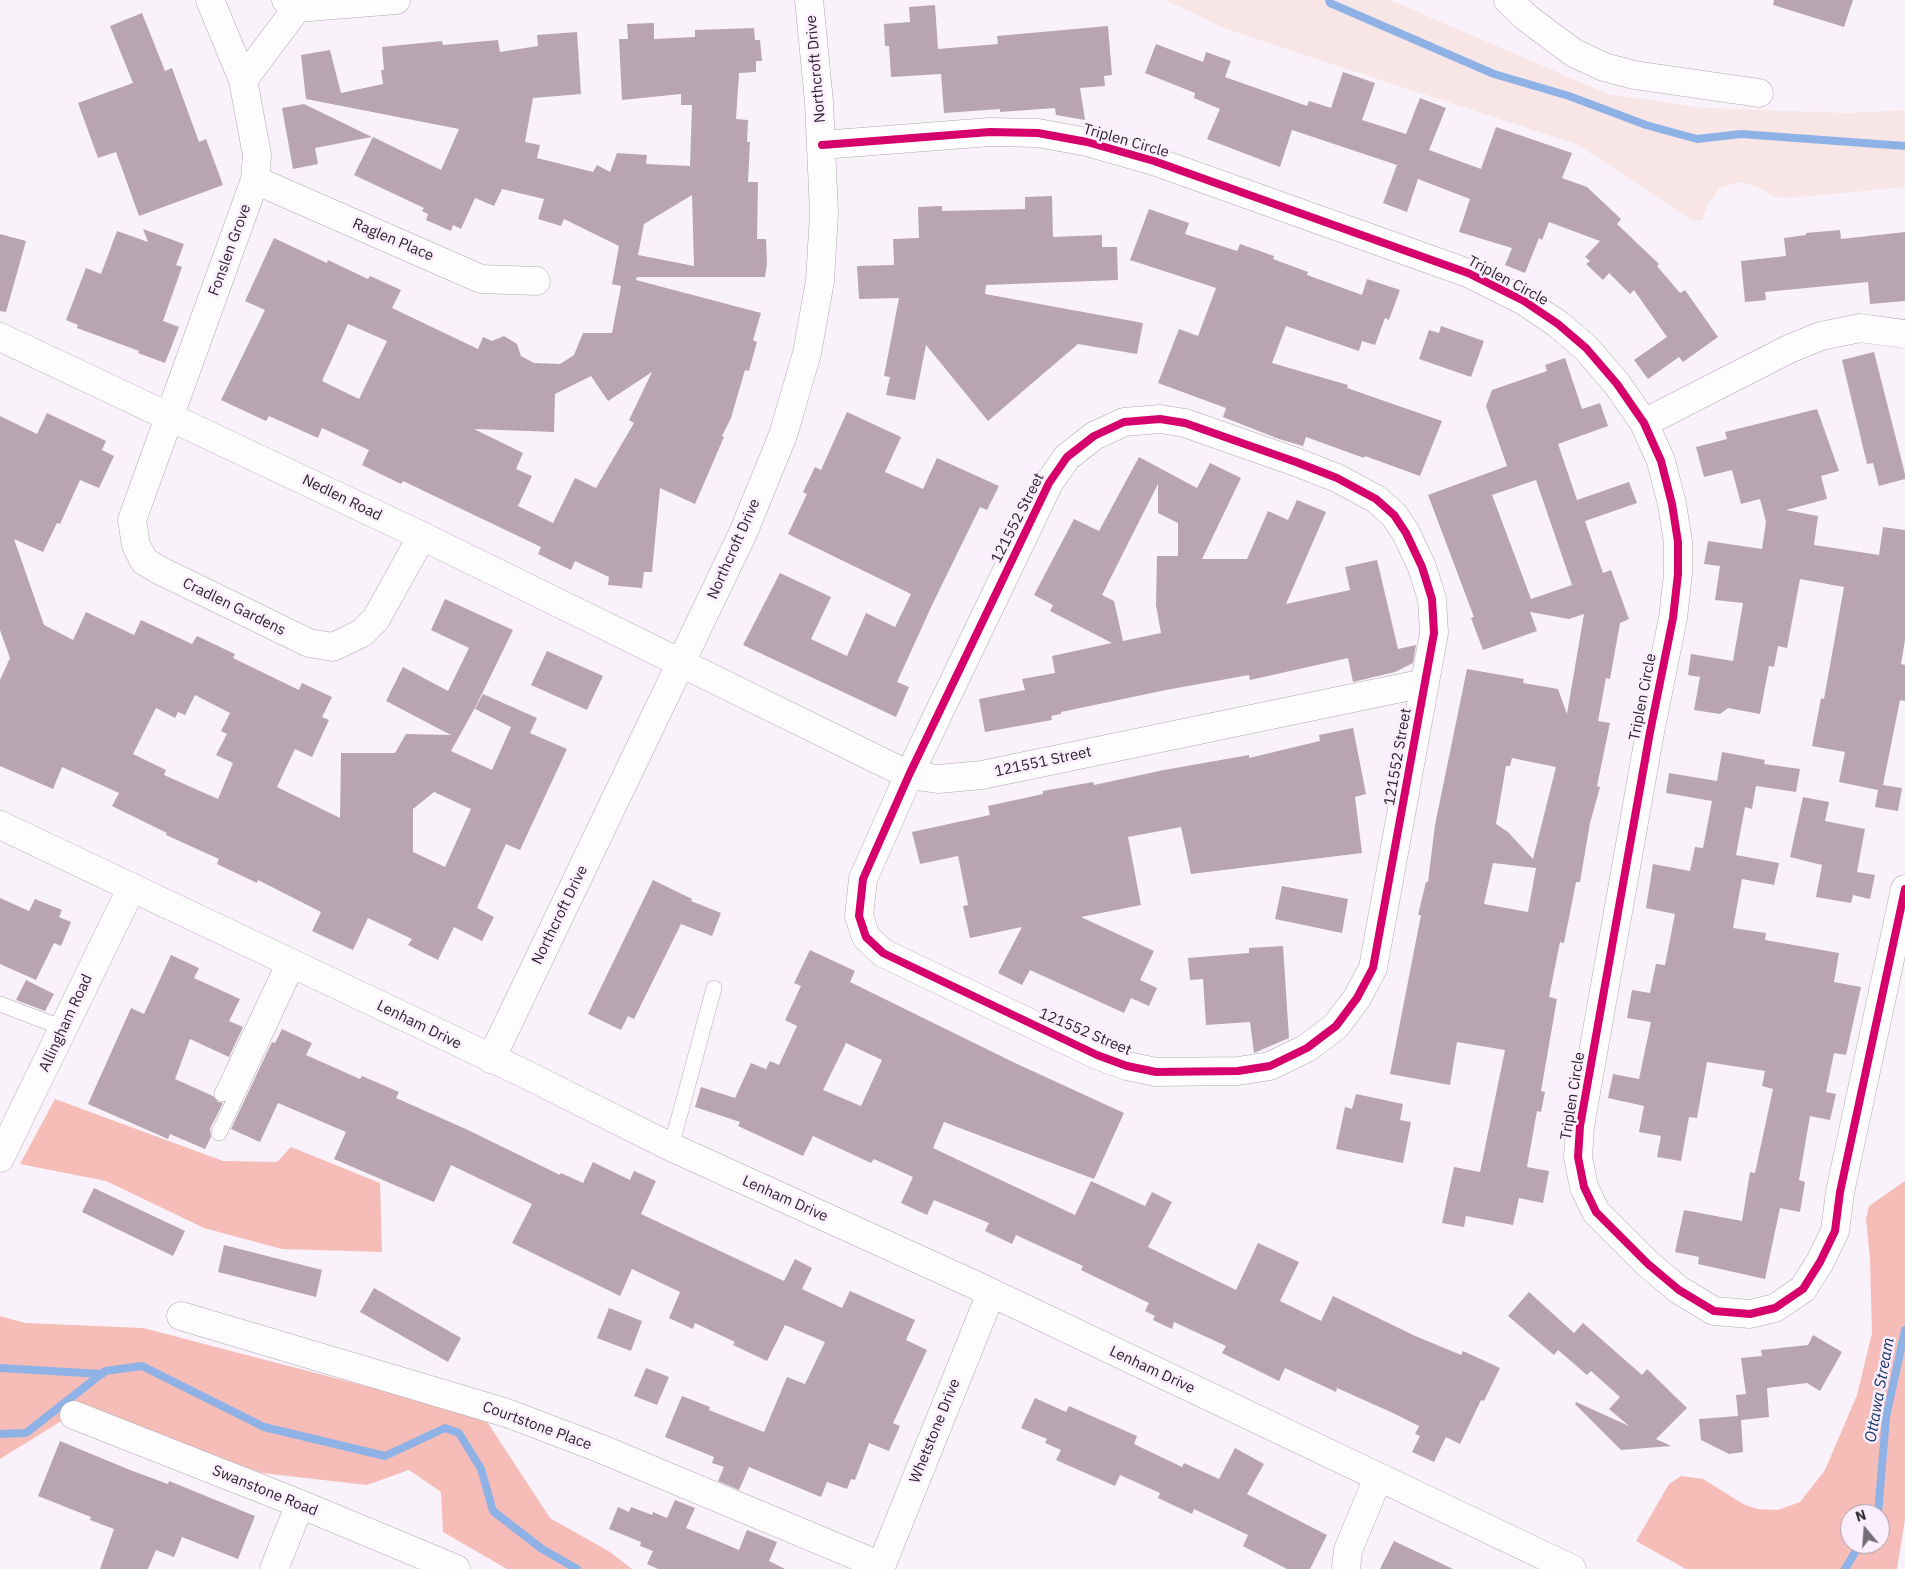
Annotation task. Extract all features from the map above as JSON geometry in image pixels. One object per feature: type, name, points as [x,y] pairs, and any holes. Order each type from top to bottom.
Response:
[{"type":"street","name":"Fonslen Grove","points":[[170,416],[255,180],[257,155],[242,80],[210,0]]},
{"type":"street","points":[[242,80],[291,4],[396,0]]},
{"type":"street","name":"Northcroft Drive","points":[[491,1059],[743,533],[783,435],[807,353],[820,281],[824,213],[822,145],[809,0]]},
{"type":"street","points":[[1508,0],[1527,18],[1574,53],[1604,67],[1634,75],[1759,93]]},
{"type":"street","name":"Triplen Circle","points":[[822,145],[990,132],[1038,133],[1087,142],[1154,161],[1468,273],[1524,301],[1558,324],[1586,348],[1617,384],[1644,423],[1661,462],[1672,504],[1678,542],[1678,574],[1673,618],[1650,732],[1580,1126],[1578,1157],[1584,1187],[1596,1212],[1648,1264],[1679,1290],[1714,1311],[1750,1314],[1775,1308],[1802,1289],[1820,1262],[1835,1230],[1841,1188],[1905,889]]},
{"type":"street","name":"Raglen Place","points":[[255,180],[481,279],[536,281]]},
{"type":"street","points":[[1644,423],[1789,349],[1821,336],[1860,328],[1905,334]]},
{"type":"street","name":"Nedlen Road","points":[[0,337],[422,536],[681,665]]},
{"type":"street","name":"Cradlen Gardens","points":[[170,416],[132,520],[136,545],[144,561],[308,643],[333,647],[362,634],[376,619],[422,536]]},
{"type":"street","name":"121552 Street","points":[[1160,419],[1185,423],[1329,475],[1376,499],[1394,515],[1406,533],[1422,567],[1432,599],[1434,633],[1425,683],[1373,968],[1357,998],[1336,1026],[1307,1048],[1270,1066],[1238,1071],[1191,1073],[1156,1072],[1127,1066],[1097,1055],[883,953],[866,937],[859,916],[859,897],[863,879],[909,775],[1048,483],[1067,457],[1094,436],[1124,422],[1160,419]]},
{"type":"street","name":"121551 Street","points":[[681,665],[909,775],[938,779],[982,775],[1425,683]]},
{"type":"street","name":"Lenham Drive","points":[[0,825],[671,1147],[991,1293],[1572,1569]]},
{"type":"street","name":"Allingham Road","points":[[0,1158],[132,887]]},
{"type":"street","name":"Whetstone Drive","points":[[880,1568],[991,1293]]},
{"type":"street","name":"Courtstone Place","points":[[181,1316],[507,1413],[599,1448],[880,1568]]},
{"type":"street","name":"Swanstone Road","points":[[74,1415],[300,1504],[456,1569]]},
{"type":"street","points":[[1346,1569],[1348,1550],[1378,1478]]},
{"type":"street","points":[[274,1569],[300,1504]]},
{"type":"lane","points":[[222,1094],[291,963]]},
{"type":"lane","points":[[219,1133],[291,963]]},
{"type":"lane","points":[[671,1147],[714,988]]},
{"type":"lane","points":[[0,1004],[63,1028]]},
{"type":"shaded area","points":[[1166,0],[1390,0],[1608,94],[1704,108],[1848,113],[1905,110],[1905,187],[1790,198],[1773,196],[1756,186],[1738,182],[1720,188],[1709,202],[1702,220],[1692,220],[1578,145],[1223,28]]},
{"type":"shaded area","points":[[55,1099],[223,1161],[277,1162],[291,1147],[380,1183],[382,1252],[282,1249],[204,1228],[106,1181],[20,1164]]},
{"type":"shaded area","points":[[1905,1181],[1905,1519],[1897,1569],[1686,1569],[1636,1541],[1669,1484],[1681,1476],[1703,1479],[1743,1504],[1757,1509],[1778,1510],[1800,1502],[1825,1470],[1857,1395],[1872,1333],[1870,1259],[1866,1219],[1869,1206]]},
{"type":"shaded area","points":[[0,1316],[25,1323],[143,1328],[484,1417],[550,1518],[610,1552],[632,1569],[507,1569],[443,1532],[441,1492],[409,1470],[367,1485],[262,1473],[84,1407],[0,1459]]},
{"type":"building","points":[[1774,0],[1853,0],[1844,27],[1773,5]]},
{"type":"building","points":[[935,5],[938,49],[998,44],[997,36],[1108,26],[1112,75],[1104,76],[1105,86],[1080,88],[1085,120],[1056,115],[1055,108],[1000,112],[1000,109],[944,113],[941,74],[891,77],[889,46],[885,46],[884,24],[910,22],[909,7]]},
{"type":"building","points":[[142,13],[165,71],[172,68],[199,142],[206,139],[223,185],[139,216],[116,152],[98,158],[78,103],[133,83],[110,26]]},
{"type":"building","points":[[654,23],[654,39],[695,37],[695,30],[754,28],[755,40],[760,40],[762,61],[756,61],[756,72],[739,73],[736,119],[748,120],[747,142],[750,142],[748,182],[758,182],[757,239],[766,239],[767,263],[765,277],[637,277],[636,280],[761,313],[753,340],[757,342],[749,371],[745,370],[731,418],[722,436],[724,437],[695,504],[660,488],[652,572],[644,572],[642,588],[608,585],[609,577],[575,561],[571,570],[538,554],[541,547],[403,481],[401,484],[362,465],[369,450],[322,428],[318,438],[269,416],[266,421],[221,400],[265,310],[245,301],[274,238],[327,263],[328,260],[368,279],[370,276],[401,290],[392,308],[478,349],[483,337],[492,341],[504,336],[517,344],[521,356],[534,363],[560,364],[574,355],[583,333],[612,333],[621,286],[612,284],[619,246],[564,219],[561,226],[538,219],[544,199],[502,189],[494,206],[475,198],[461,229],[453,225],[451,231],[426,220],[428,214],[422,211],[424,208],[354,175],[373,137],[441,170],[459,129],[306,99],[301,55],[330,50],[341,93],[383,84],[381,70],[384,70],[382,47],[442,41],[443,45],[498,40],[500,52],[538,46],[537,35],[577,32],[581,94],[533,98],[525,142],[540,145],[537,158],[593,172],[597,165],[610,172],[617,153],[647,155],[646,164],[690,166],[692,105],[681,105],[681,94],[622,100],[619,39],[628,39],[627,24]],"holes":[[[692,195],[694,266],[638,255],[644,224]],[[348,324],[387,341],[359,399],[322,381]],[[652,372],[629,420],[634,423],[596,488],[575,478],[553,523],[518,506],[532,476],[516,469],[523,453],[474,429],[554,432],[555,394],[591,376],[608,401]]]},
{"type":"building","points":[[1156,44],[1203,62],[1206,52],[1231,61],[1225,77],[1307,106],[1309,101],[1331,108],[1343,72],[1375,83],[1362,120],[1406,134],[1420,98],[1446,108],[1429,150],[1481,169],[1496,127],[1572,153],[1562,178],[1587,187],[1621,219],[1617,224],[1659,264],[1657,266],[1680,293],[1685,290],[1718,337],[1683,362],[1679,357],[1648,379],[1634,360],[1667,337],[1634,290],[1630,294],[1609,273],[1603,280],[1586,264],[1590,261],[1585,257],[1600,241],[1549,222],[1542,240],[1539,238],[1525,273],[1505,265],[1512,248],[1459,232],[1470,199],[1418,179],[1407,212],[1383,203],[1397,165],[1292,130],[1280,167],[1207,139],[1220,109],[1194,98],[1195,93],[1145,73]]},
{"type":"building","points":[[304,104],[372,137],[315,148],[318,164],[293,169],[282,108]]},
{"type":"building","points":[[1052,196],[1053,237],[1102,235],[1102,247],[1117,247],[1118,280],[986,285],[985,294],[1143,323],[1137,354],[1078,344],[988,421],[926,345],[915,400],[886,395],[890,377],[884,376],[899,298],[859,299],[857,266],[894,265],[893,239],[919,238],[918,207],[942,206],[942,211],[1025,209],[1025,197]]},
{"type":"building","points":[[1149,209],[1189,223],[1185,234],[1237,251],[1240,244],[1274,256],[1273,259],[1308,272],[1307,275],[1362,295],[1367,279],[1400,290],[1389,320],[1385,318],[1375,345],[1362,341],[1359,351],[1286,326],[1272,363],[1348,385],[1347,388],[1442,421],[1420,476],[1306,437],[1303,446],[1279,439],[1223,417],[1226,408],[1158,383],[1179,329],[1198,336],[1216,288],[1130,260]]},
{"type":"building","points":[[143,229],[184,244],[176,265],[182,267],[163,321],[179,327],[165,363],[138,353],[139,351],[77,328],[78,325],[66,320],[86,268],[101,274],[117,231],[148,242]]},
{"type":"building","points":[[1840,230],[1841,239],[1905,232],[1905,301],[1870,304],[1868,282],[1765,292],[1766,300],[1745,302],[1741,261],[1786,256],[1784,238],[1806,235],[1806,233]]},
{"type":"building","points":[[0,234],[26,241],[6,312],[0,311]]},
{"type":"building","points":[[1441,326],[1484,341],[1471,377],[1419,359],[1429,330],[1439,333]]},
{"type":"building","points":[[1874,352],[1905,474],[1905,479],[1879,486],[1873,463],[1867,464],[1842,360]]},
{"type":"building","points":[[1565,358],[1582,409],[1600,403],[1608,426],[1558,444],[1577,500],[1629,482],[1637,503],[1585,521],[1603,573],[1611,570],[1629,619],[1620,623],[1610,679],[1606,678],[1598,721],[1610,723],[1597,786],[1600,787],[1590,823],[1580,882],[1576,882],[1564,943],[1560,942],[1549,997],[1557,999],[1541,1091],[1545,1092],[1541,1112],[1537,1111],[1527,1167],[1549,1171],[1543,1203],[1519,1198],[1513,1225],[1466,1216],[1464,1227],[1442,1223],[1454,1167],[1480,1172],[1505,1050],[1457,1042],[1450,1085],[1390,1074],[1421,915],[1418,915],[1426,882],[1428,882],[1435,825],[1467,669],[1524,679],[1523,683],[1558,689],[1567,714],[1584,614],[1569,619],[1530,612],[1537,631],[1483,650],[1471,618],[1474,617],[1428,495],[1507,466],[1486,406],[1492,390],[1547,371],[1545,365]],"holes":[[[1536,480],[1572,585],[1531,599],[1492,495]],[[1512,758],[1556,767],[1533,859],[1508,832],[1496,824],[1506,766],[1510,766]],[[1493,863],[1536,868],[1528,912],[1484,904]]]},
{"type":"building","points":[[1817,409],[1839,471],[1821,476],[1827,499],[1786,510],[1818,516],[1814,545],[1879,555],[1883,527],[1905,530],[1905,640],[1901,664],[1905,665],[1905,701],[1900,700],[1883,785],[1902,788],[1898,811],[1875,807],[1878,790],[1839,782],[1845,752],[1812,746],[1821,698],[1824,699],[1844,587],[1800,579],[1787,648],[1778,646],[1774,667],[1769,666],[1760,714],[1728,708],[1720,714],[1694,710],[1700,677],[1688,675],[1691,654],[1733,661],[1743,603],[1715,600],[1720,566],[1704,564],[1708,541],[1762,549],[1766,522],[1760,499],[1741,504],[1732,470],[1704,477],[1696,447],[1727,439],[1725,432]]},
{"type":"building","points":[[847,412],[901,437],[885,472],[923,489],[937,458],[999,486],[987,510],[980,507],[897,682],[909,687],[896,717],[743,645],[780,573],[831,597],[811,639],[847,656],[866,613],[895,627],[911,594],[788,534],[807,494],[803,492],[815,467],[821,470]]},
{"type":"building","points":[[47,413],[106,441],[102,450],[114,456],[99,488],[80,480],[60,524],[57,523],[43,552],[14,539],[44,625],[73,640],[86,612],[134,635],[141,620],[192,644],[197,636],[235,654],[233,658],[299,690],[302,683],[332,697],[322,717],[329,720],[312,757],[295,749],[277,787],[340,818],[341,753],[395,753],[406,734],[451,735],[386,701],[403,667],[448,691],[469,648],[431,630],[445,599],[513,630],[476,706],[451,751],[492,770],[511,727],[475,709],[483,694],[537,718],[530,733],[567,749],[520,850],[506,844],[477,908],[494,917],[482,941],[454,927],[438,960],[408,945],[412,939],[368,918],[353,950],[312,931],[321,912],[258,880],[257,883],[217,864],[219,859],[166,835],[167,833],[112,806],[119,793],[62,767],[53,789],[0,766],[0,680],[10,658],[0,630],[0,416],[37,434]],"holes":[[[195,695],[230,713],[221,731],[227,734],[216,755],[233,763],[218,799],[164,775],[166,770],[133,754],[156,708],[175,718],[178,712],[185,715]],[[434,792],[471,809],[445,867],[413,852],[413,809]]]},
{"type":"building","points":[[1139,457],[1197,488],[1210,463],[1241,478],[1202,559],[1247,559],[1268,511],[1288,520],[1297,500],[1326,512],[1286,604],[1350,590],[1345,567],[1377,560],[1398,649],[1416,645],[1413,663],[1395,672],[1353,682],[1348,658],[1250,680],[1249,675],[1166,690],[1061,712],[1061,714],[1051,716],[1052,720],[985,732],[979,699],[1025,690],[1022,679],[1055,673],[1052,656],[1112,643],[1050,611],[1053,605],[1034,595],[1074,519],[1099,531]],"holes":[[[1158,484],[1158,513],[1178,523],[1178,556],[1157,556],[1156,605],[1161,633],[1123,641],[1114,601],[1102,595]]]},
{"type":"building","points":[[547,651],[603,676],[587,710],[531,685]]},
{"type":"building","points":[[1353,728],[1366,794],[1355,797],[1362,853],[1191,874],[1181,827],[1128,837],[1141,905],[1081,917],[1154,951],[1140,980],[1157,988],[1149,1006],[1131,998],[1124,1013],[1030,970],[1022,985],[998,973],[1022,927],[970,938],[963,906],[968,905],[958,856],[920,864],[912,832],[990,815],[988,806],[1043,794],[1043,791],[1093,782],[1094,785],[1249,755],[1249,758],[1320,741],[1319,735]]},
{"type":"building","points":[[1722,752],[1765,760],[1764,764],[1800,769],[1796,792],[1756,786],[1752,809],[1745,807],[1736,855],[1779,863],[1774,885],[1742,879],[1733,928],[1766,933],[1765,940],[1839,953],[1834,982],[1861,987],[1846,1055],[1834,1053],[1826,1092],[1836,1094],[1830,1120],[1810,1116],[1799,1180],[1805,1182],[1800,1212],[1780,1208],[1765,1279],[1698,1264],[1699,1257],[1675,1252],[1684,1210],[1742,1221],[1750,1172],[1755,1173],[1773,1089],[1762,1086],[1765,1071],[1707,1062],[1697,1118],[1689,1117],[1681,1161],[1657,1157],[1661,1136],[1639,1132],[1644,1106],[1608,1098],[1613,1074],[1639,1079],[1651,1022],[1627,1018],[1632,990],[1650,993],[1656,964],[1665,965],[1675,914],[1646,908],[1653,864],[1690,871],[1695,847],[1703,848],[1712,801],[1666,793],[1669,773],[1717,781]]},
{"type":"building","points":[[1803,797],[1829,802],[1825,821],[1865,829],[1857,872],[1875,875],[1870,899],[1853,895],[1851,903],[1816,897],[1822,865],[1790,857]]},
{"type":"building","points":[[653,880],[692,899],[691,901],[721,913],[712,936],[681,924],[634,1019],[628,1016],[621,1030],[588,1014]]},
{"type":"building","points":[[1282,886],[1348,899],[1342,933],[1275,919]]},
{"type":"building","points":[[0,898],[29,911],[35,899],[62,910],[59,917],[71,922],[61,946],[54,943],[36,980],[0,964]]},
{"type":"building","points":[[1283,946],[1289,1038],[1254,1053],[1250,1022],[1206,1025],[1203,979],[1190,980],[1188,958],[1249,953],[1249,948]]},
{"type":"building","points":[[810,950],[855,971],[850,982],[1015,1063],[1124,1113],[1094,1179],[944,1122],[933,1148],[1075,1215],[1091,1181],[1145,1206],[1152,1192],[1172,1202],[1148,1247],[1236,1290],[1258,1243],[1299,1262],[1280,1301],[1321,1321],[1333,1296],[1413,1335],[1461,1355],[1463,1351],[1500,1368],[1484,1401],[1481,1400],[1460,1444],[1446,1437],[1434,1462],[1412,1452],[1420,1436],[1415,1434],[1419,1426],[1393,1413],[1337,1388],[1336,1392],[1285,1368],[1279,1381],[1222,1353],[1226,1346],[1174,1322],[1172,1329],[1153,1320],[1155,1316],[1145,1311],[1149,1303],[1081,1270],[1083,1266],[1016,1235],[1012,1244],[985,1231],[989,1223],[934,1200],[927,1215],[901,1203],[913,1177],[874,1159],[871,1163],[813,1136],[803,1156],[738,1126],[740,1122],[695,1107],[701,1087],[735,1098],[751,1063],[766,1069],[770,1061],[779,1065],[797,1026],[785,1020],[801,986],[794,983]],"holes":[[[846,1043],[882,1060],[861,1106],[823,1090]]]},
{"type":"building","points":[[171,955],[199,968],[194,978],[240,999],[229,1021],[243,1027],[229,1057],[190,1039],[175,1079],[213,1096],[218,1102],[223,1103],[210,1129],[211,1137],[205,1149],[170,1134],[168,1139],[88,1104],[131,1008],[144,1014]]},
{"type":"building","points":[[26,980],[54,994],[45,1011],[16,1000]]},
{"type":"building","points":[[282,1029],[312,1043],[306,1055],[360,1079],[362,1076],[399,1092],[396,1098],[468,1130],[560,1175],[561,1173],[583,1183],[593,1162],[630,1180],[634,1171],[656,1181],[641,1214],[784,1281],[795,1259],[812,1268],[802,1289],[842,1308],[850,1291],[915,1320],[906,1340],[927,1350],[893,1423],[900,1426],[889,1451],[869,1443],[855,1480],[851,1479],[847,1489],[827,1482],[821,1497],[749,1467],[739,1490],[718,1481],[724,1467],[712,1463],[714,1457],[665,1437],[682,1396],[710,1407],[709,1410],[764,1432],[787,1377],[805,1384],[825,1342],[785,1325],[767,1361],[733,1345],[735,1342],[695,1323],[693,1329],[669,1318],[680,1292],[632,1269],[620,1296],[512,1243],[532,1204],[451,1165],[434,1202],[334,1159],[346,1132],[278,1103],[260,1142],[231,1129],[272,1042],[275,1043]]},
{"type":"building","points":[[1356,1094],[1403,1104],[1400,1120],[1411,1122],[1403,1163],[1336,1149],[1345,1107],[1352,1109]]},
{"type":"building","points":[[94,1188],[185,1231],[173,1256],[82,1212]]},
{"type":"building","points":[[224,1245],[322,1270],[316,1297],[218,1272]]},
{"type":"building","points":[[374,1288],[461,1338],[448,1362],[360,1312]]},
{"type":"building","points":[[1529,1292],[1574,1333],[1583,1323],[1642,1375],[1647,1369],[1687,1408],[1656,1439],[1671,1446],[1621,1450],[1575,1404],[1576,1402],[1629,1426],[1609,1409],[1620,1397],[1591,1371],[1587,1375],[1558,1350],[1554,1355],[1508,1316]]},
{"type":"building","points":[[609,1308],[642,1321],[631,1351],[597,1338]]},
{"type":"building","points":[[1813,1335],[1842,1352],[1820,1391],[1807,1383],[1767,1388],[1769,1417],[1741,1420],[1743,1452],[1729,1454],[1701,1440],[1699,1419],[1738,1416],[1736,1395],[1746,1394],[1741,1358],[1762,1356],[1761,1350],[1808,1345]]},
{"type":"building","points":[[646,1368],[669,1377],[657,1405],[634,1396]]},
{"type":"building","points":[[1035,1398],[1066,1412],[1069,1406],[1137,1436],[1134,1444],[1182,1467],[1184,1463],[1219,1479],[1235,1448],[1264,1464],[1247,1494],[1327,1535],[1310,1569],[1287,1569],[1243,1546],[1248,1535],[1194,1509],[1192,1514],[1158,1498],[1160,1493],[1120,1475],[1115,1486],[1056,1460],[1061,1450],[1045,1443],[1047,1439],[1021,1428]]},
{"type":"building","points":[[60,1441],[130,1470],[168,1484],[169,1481],[255,1516],[238,1559],[182,1537],[174,1557],[156,1550],[148,1569],[100,1569],[114,1529],[90,1520],[91,1517],[38,1496]]},
{"type":"building","points":[[675,1500],[695,1508],[686,1528],[739,1550],[747,1530],[777,1542],[769,1561],[785,1569],[658,1569],[647,1564],[653,1551],[640,1546],[641,1542],[609,1529],[618,1507],[629,1512],[631,1507],[652,1515],[653,1512],[667,1518]]},
{"type":"building","points":[[1394,1541],[1453,1569],[1380,1569]]},
{"type":"waterway","points":[[1329,0],[1330,3],[1494,74],[1569,96],[1646,125],[1697,139],[1741,134],[1905,146]]},
{"type":"waterway","name":"Ottawa Stream","points":[[1879,1504],[1886,1417],[1905,1330]]},
{"type":"waterway","points":[[0,1434],[26,1433],[105,1371],[142,1366],[264,1427],[385,1456],[445,1428],[459,1433],[481,1469],[493,1511],[542,1549],[577,1569]]},
{"type":"waterway","points":[[0,1368],[102,1374]]},
{"type":"waterway","name":"Ottawa Stream","points":[[1845,1569],[1854,1554]]},
{"type":"cycle path","points":[[822,145],[990,132],[1038,133],[1087,142],[1154,161],[1468,273],[1524,301],[1558,324],[1586,348],[1617,384],[1644,423],[1661,461],[1672,504],[1678,542],[1678,574],[1673,618],[1650,732],[1580,1126],[1578,1157],[1584,1187],[1596,1212],[1648,1264],[1679,1290],[1714,1311],[1750,1314],[1775,1308],[1803,1289],[1820,1262],[1835,1231],[1840,1192],[1905,889]]},
{"type":"cycle path","points":[[1160,419],[1185,423],[1296,462],[1337,478],[1376,499],[1394,515],[1406,533],[1422,567],[1432,599],[1434,633],[1373,968],[1357,998],[1336,1026],[1307,1048],[1270,1066],[1238,1071],[1156,1072],[1127,1066],[1097,1055],[883,953],[866,937],[859,916],[863,879],[909,775],[1049,483],[1067,457],[1094,436],[1124,422],[1160,419]]}]
